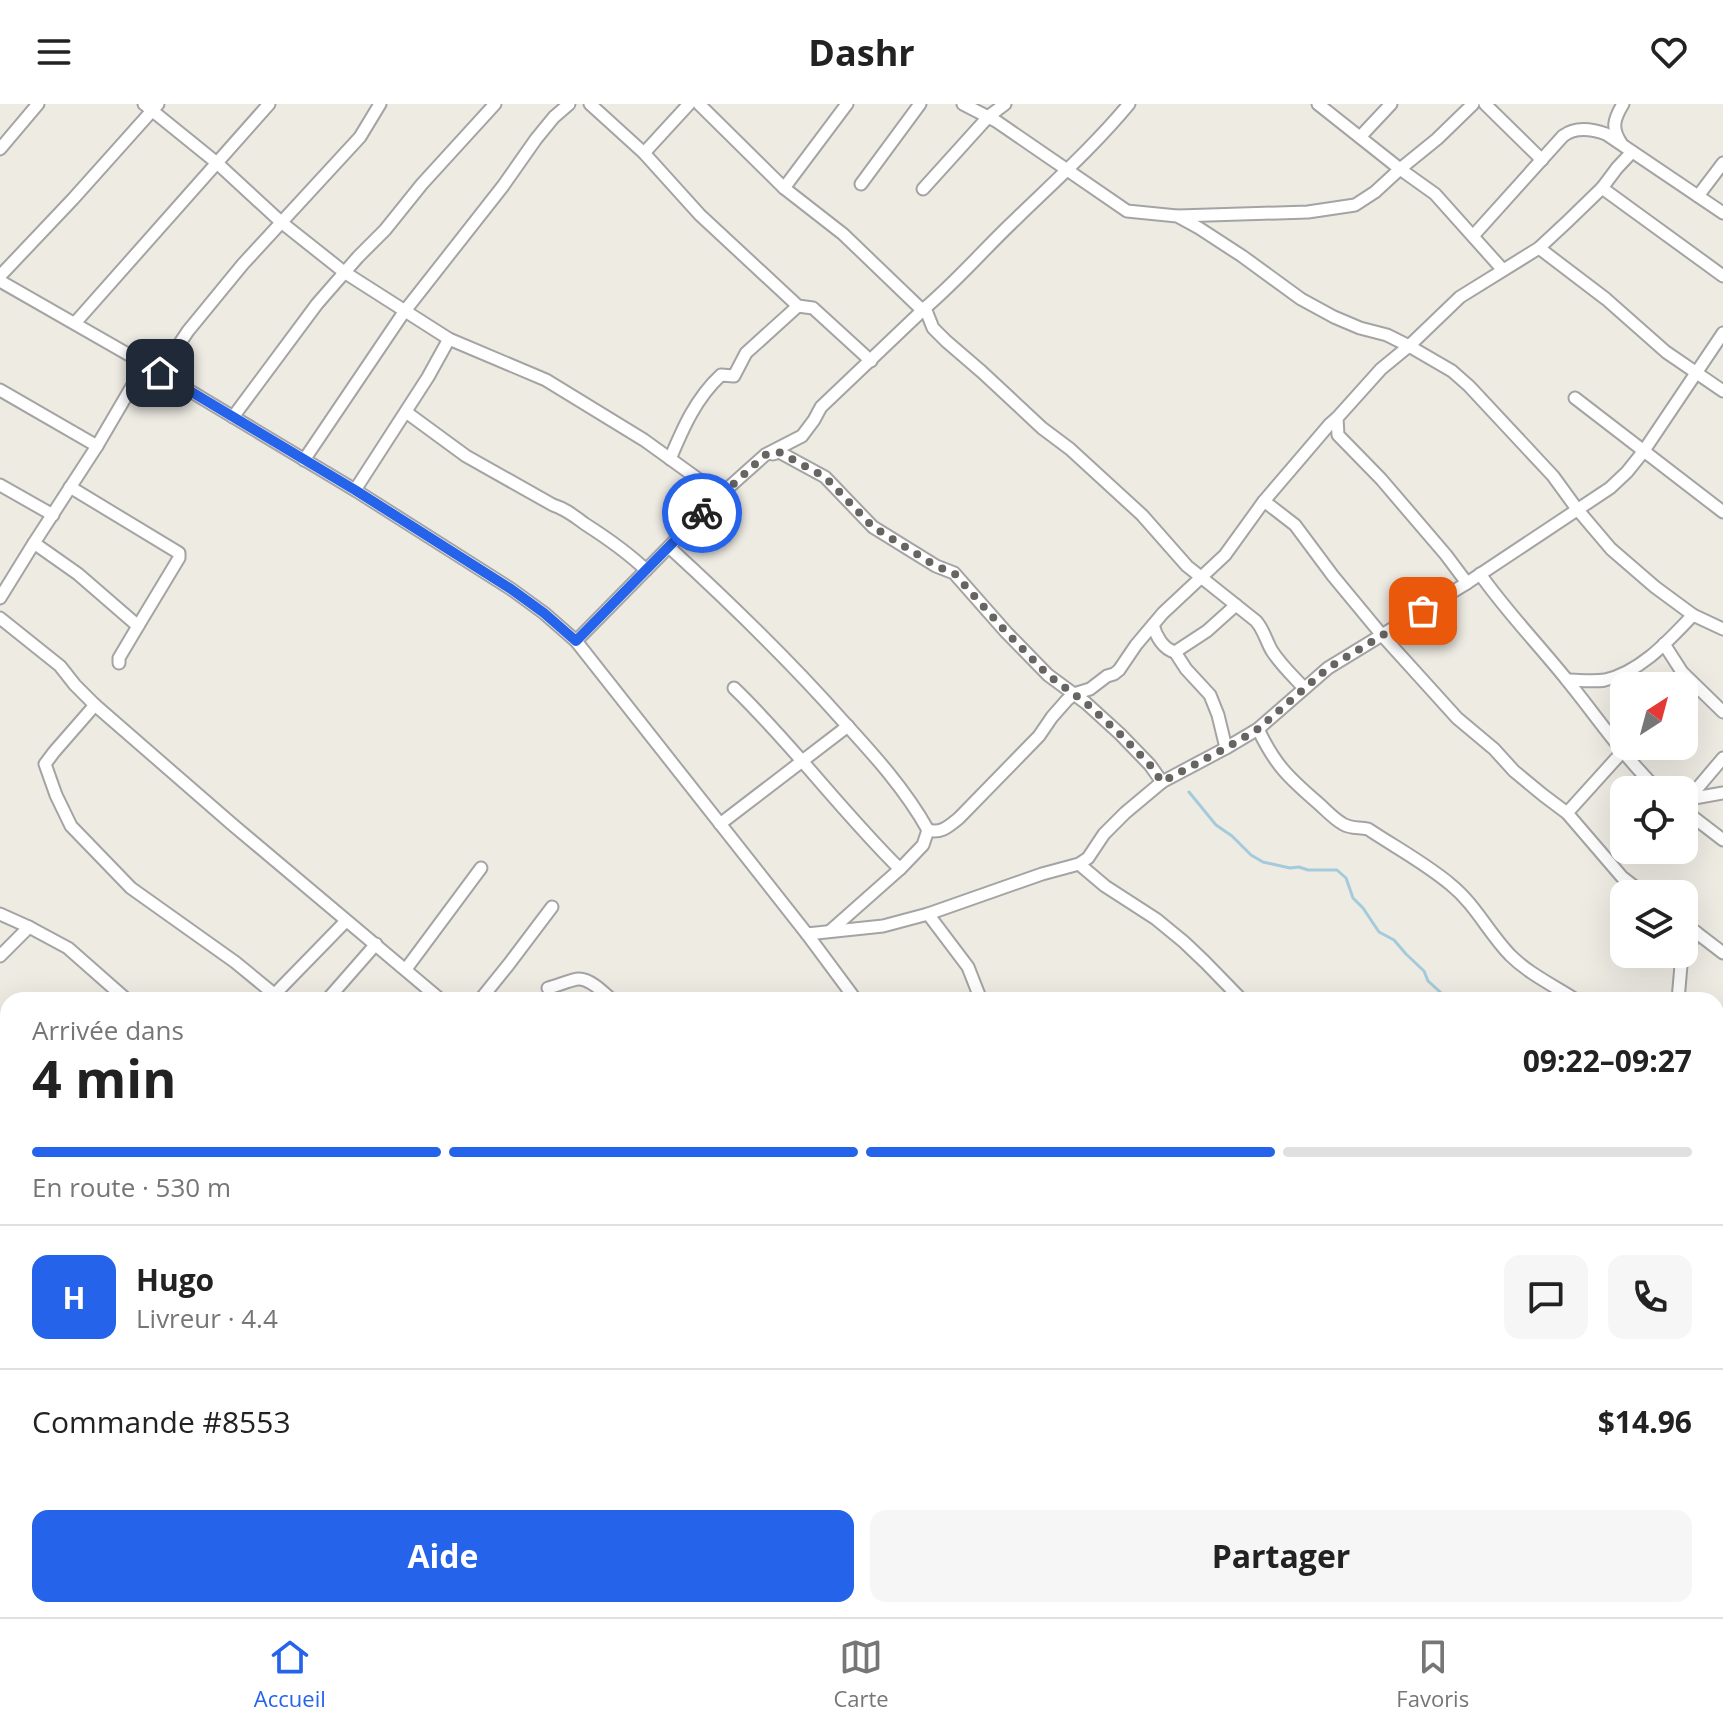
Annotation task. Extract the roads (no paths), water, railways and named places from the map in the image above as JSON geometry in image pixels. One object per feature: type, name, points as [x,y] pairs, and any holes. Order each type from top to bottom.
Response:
[{"type":"street","points":[[0,149],[38,104]]},
{"type":"street","points":[[75,323],[269,104]]},
{"type":"street","points":[[160,373],[188,331],[243,264],[360,137],[380,104]]},
{"type":"street","points":[[233,417],[317,304],[495,104]]},
{"type":"street","points":[[304,460],[404,312],[536,139],[569,104]]},
{"type":"street","points":[[590,104],[644,153],[700,215],[798,306],[813,308],[871,361]]},
{"type":"street","points":[[644,153],[689,104]]},
{"type":"street","points":[[699,104],[784,188],[843,234],[915,306],[925,308]]},
{"type":"street","points":[[784,188],[847,104]]},
{"type":"street","points":[[861,184],[920,104]]},
{"type":"street","points":[[963,104],[989,116],[1127,211],[1177,216],[1308,212],[1355,205],[1375,192],[1437,139],[1473,104]]},
{"type":"street","points":[[923,189],[989,116],[1005,104]]},
{"type":"street","points":[[576,641],[718,497],[765,455],[802,436],[821,407],[951,286],[1104,133],[1129,104]]},
{"type":"street","points":[[1318,104],[1435,194],[1503,270]]},
{"type":"street","points":[[1360,137],[1391,104]]},
{"type":"street","points":[[1485,104],[1542,160]]},
{"type":"street","points":[[1622,144],[1614,128],[1623,104]]},
{"type":"street","points":[[718,497],[644,440],[546,380],[449,339],[344,272],[281,222],[151,106],[0,278],[355,490],[544,613],[576,641],[850,992]]},
{"type":"street","points":[[1473,236],[1563,136],[1576,130],[1601,131],[1723,213]]},
{"type":"street","points":[[928,830],[936,832],[944,829],[959,818],[1039,736],[1074,694],[1090,689],[1119,670],[1153,625],[1233,546],[1264,501],[1381,369],[1460,297],[1539,248],[1602,188],[1632,152]]},
{"type":"street","points":[[1698,196],[1723,163]]},
{"type":"street","points":[[1602,188],[1723,276]]},
{"type":"street","points":[[1177,216],[1301,299],[1360,328],[1387,335],[1452,371],[1553,476],[1611,549],[1693,615],[1723,629]]},
{"type":"street","points":[[1539,248],[1606,299],[1666,352],[1723,391]]},
{"type":"street","points":[[670,459],[686,420],[708,387],[721,375],[734,376],[746,353],[798,306]]},
{"type":"street","points":[[925,308],[933,328],[946,341],[1142,515],[1187,566],[1256,621],[1274,656],[1304,688]]},
{"type":"street","points":[[807,934],[883,926],[1079,864],[1088,858],[1104,834],[1125,813],[1162,782],[1258,729],[1328,668],[1467,583],[1610,488],[1643,452],[1723,333]]},
{"type":"street","points":[[355,490],[449,339]]},
{"type":"street","points":[[0,598],[145,364]]},
{"type":"street","points":[[0,390],[97,446]]},
{"type":"street","points":[[1575,398],[1723,512]]},
{"type":"street","points":[[406,412],[466,456],[553,505],[569,510],[629,553],[646,570]]},
{"type":"street","points":[[1337,418],[1338,435],[1390,490],[1467,583]]},
{"type":"street","points":[[765,455],[779,452],[825,477],[873,527],[936,566],[954,573],[1048,675],[1128,742],[1162,782]]},
{"type":"street","points":[[0,485],[53,515]]},
{"type":"street","points":[[70,487],[179,553],[119,663]]},
{"type":"street","points":[[1264,501],[1295,525],[1381,634],[1457,718],[1567,813],[1626,880]]},
{"type":"street","points":[[34,543],[78,574],[138,626]]},
{"type":"street","points":[[669,547],[810,684],[889,772],[914,804],[928,830],[923,845],[900,869],[829,931]]},
{"type":"street","points":[[1480,574],[1610,735]]},
{"type":"street","points":[[1175,652],[1207,631],[1236,605]]},
{"type":"street","points":[[1567,680],[1603,680],[1622,674],[1664,644],[1693,615]]},
{"type":"street","points":[[0,618],[60,666],[95,705],[432,992]]},
{"type":"street","points":[[1153,625],[1164,645],[1175,652],[1210,695],[1226,748]]},
{"type":"street","points":[[1664,644],[1682,672],[1723,712]]},
{"type":"street","points":[[734,688],[900,869]]},
{"type":"street","points":[[95,705],[45,764],[71,826],[131,888],[235,962],[266,992]]},
{"type":"street","points":[[720,824],[848,726]]},
{"type":"street","points":[[1258,729],[1270,754],[1283,771],[1317,802],[1343,824],[1368,829],[1450,884],[1474,907],[1485,926],[1512,957],[1562,992]]},
{"type":"street","points":[[1698,789],[1723,758]]},
{"type":"street","points":[[1567,813],[1615,760]]},
{"type":"street","points":[[1631,760],[1645,776]]},
{"type":"street","points":[[1698,800],[1723,793]]},
{"type":"street","points":[[1698,816],[1723,840]]},
{"type":"street","points":[[1079,864],[1165,927],[1234,992]]},
{"type":"street","points":[[406,969],[481,868]]},
{"type":"street","points":[[486,992],[552,907]]},
{"type":"street","points":[[0,914],[68,948],[118,992]]},
{"type":"street","points":[[928,914],[968,967],[978,992]]},
{"type":"street","points":[[276,992],[346,921]]},
{"type":"street","points":[[0,956],[29,927]]},
{"type":"street","points":[[1698,934],[1723,953]]},
{"type":"street","points":[[334,992],[376,944]]},
{"type":"street","points":[[1679,992],[1681,968]]},
{"type":"street","points":[[548,988],[579,979],[601,992]]},
{"type":"waterway","points":[[1189,792],[1216,825],[1263,862],[1308,870],[1337,870],[1346,878],[1353,898],[1379,932],[1394,940],[1440,992]]}]
